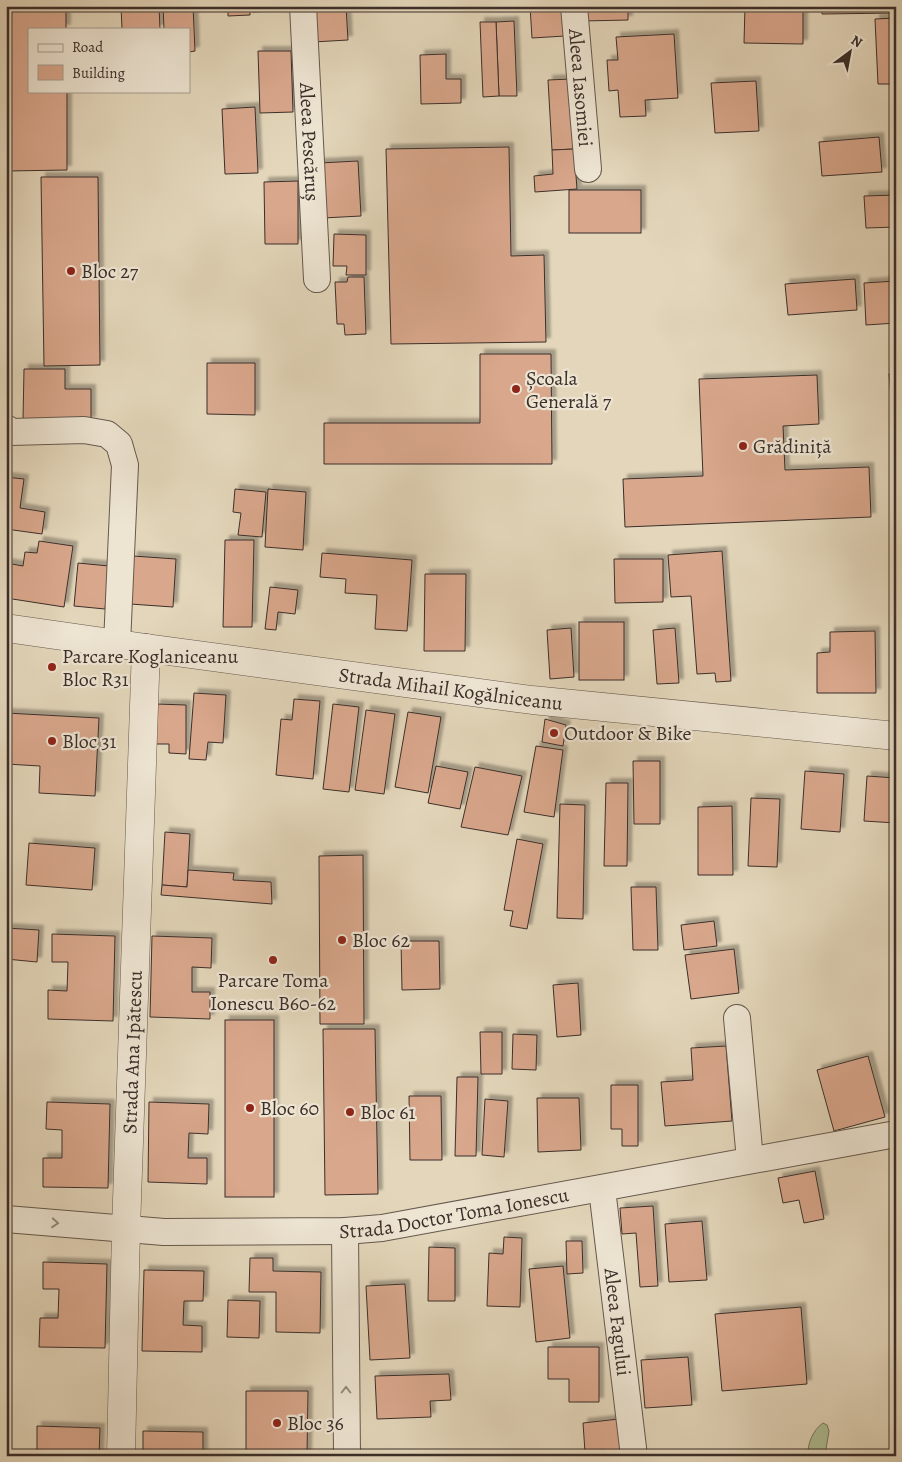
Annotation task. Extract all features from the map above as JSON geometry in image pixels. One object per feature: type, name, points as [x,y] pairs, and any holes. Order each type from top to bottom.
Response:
[{"type":"street","name":"Aleea Pescăruș","points":[[303,6],[317,279]]},
{"type":"street","name":"Aleea Iasomiei","points":[[574,6],[588,170]]},
{"type":"street","points":[[6,428],[11,432],[84,430],[107,434],[119,444],[125,465],[117,644]]},
{"type":"street","name":"Strada Mihail Kogălniceanu","points":[[6,628],[532,700],[896,736]]},
{"type":"street","name":"Strada Ana Ipătescu","points":[[121,1456],[126,1229],[146,648]]},
{"type":"street","points":[[738,1018],[750,1160]]},
{"type":"street","name":"Strada Doctor Toma Ionescu","points":[[6,1219],[164,1232],[345,1231],[382,1228],[896,1134]]},
{"type":"street","name":"Aleea Fagului","points":[[602,1189],[634,1456]]},
{"type":"street","points":[[345,1231],[347,1456]]},
{"type":"green space","points":[[823,1423],[827,1425],[829,1431],[826,1449],[831,1456],[808,1456],[811,1438],[816,1429]]},
{"type":"building","points":[[6,6],[66,6],[66,28],[28,28],[28,92],[67,92],[67,170],[7,171]]},
{"type":"building","points":[[121,6],[159,6],[160,28],[122,28]]},
{"type":"building","points":[[163,6],[193,6],[195,51],[190,52],[190,28],[164,28]]},
{"type":"building","points":[[228,6],[250,6],[250,15],[228,16]]},
{"type":"building","points":[[253,6],[277,6],[277,11],[253,12]]},
{"type":"building","points":[[310,6],[346,6],[348,40],[313,42]]},
{"type":"building","points":[[530,6],[563,6],[565,36],[532,38]]},
{"type":"building","points":[[582,6],[628,6],[628,20],[582,21]]},
{"type":"building","points":[[745,6],[803,6],[803,44],[744,43]]},
{"type":"building","points":[[822,6],[896,6],[896,13],[822,14]]},
{"type":"building","points":[[896,18],[896,84],[878,84],[875,19]]},
{"type":"building","points":[[514,21],[517,96],[499,96],[496,22]]},
{"type":"building","points":[[480,22],[496,22],[499,96],[483,97]]},
{"type":"building","points":[[674,34],[678,98],[645,100],[646,116],[620,117],[618,90],[609,91],[607,60],[618,60],[616,37]]},
{"type":"building","points":[[258,51],[291,51],[293,112],[260,113]]},
{"type":"building","points":[[446,54],[446,79],[461,79],[461,103],[421,104],[420,55]]},
{"type":"building","points":[[571,79],[574,149],[552,150],[548,80]]},
{"type":"building","points":[[756,81],[759,131],[715,133],[711,83]]},
{"type":"building","points":[[255,107],[258,173],[225,174],[222,109]]},
{"type":"building","points":[[879,137],[882,172],[822,176],[819,142]]},
{"type":"building","points":[[509,147],[511,256],[544,255],[546,342],[391,344],[386,149]]},
{"type":"building","points":[[574,149],[577,189],[535,192],[534,176],[553,174],[552,150]]},
{"type":"building","points":[[358,161],[361,216],[323,218],[319,163]]},
{"type":"building","name":"Bloc 27","points":[[41,177],[98,177],[100,365],[44,366]]},
{"type":"building","points":[[298,181],[298,244],[265,244],[264,182]]},
{"type":"building","points":[[569,190],[641,190],[641,233],[569,233]]},
{"type":"building","points":[[896,195],[896,227],[866,228],[864,196]]},
{"type":"building","points":[[334,234],[366,235],[366,275],[346,275],[347,266],[333,266]]},
{"type":"building","points":[[348,277],[364,277],[366,334],[345,335],[344,324],[337,324],[335,282],[347,282]]},
{"type":"building","points":[[855,279],[857,310],[788,315],[785,284]]},
{"type":"building","points":[[896,281],[896,323],[866,325],[864,283]]},
{"type":"building","name":"Școala Generală 7","points":[[480,354],[551,354],[552,464],[324,464],[324,423],[480,423]]},
{"type":"building","points":[[207,363],[255,363],[255,415],[207,414]]},
{"type":"building","points":[[24,369],[65,369],[65,389],[91,389],[91,421],[23,420]]},
{"type":"building","points":[[896,373],[896,429],[894,429],[889,374]]},
{"type":"building","name":"Grădiniță","points":[[817,375],[819,424],[783,426],[785,470],[869,467],[871,517],[625,527],[623,479],[703,476],[699,379]]},
{"type":"building","points":[[6,477],[24,479],[20,508],[45,512],[42,534],[6,529]]},
{"type":"building","points":[[235,489],[266,492],[262,537],[238,535],[241,513],[233,512]]},
{"type":"building","points":[[268,489],[306,492],[303,550],[265,547]]},
{"type":"building","points":[[225,540],[254,540],[252,627],[223,627]]},
{"type":"building","points":[[39,541],[73,546],[64,607],[6,598],[6,563],[23,566],[25,552],[37,553]]},
{"type":"building","points":[[722,551],[731,681],[716,682],[715,673],[697,674],[691,596],[671,597],[668,555]]},
{"type":"building","points":[[322,553],[412,560],[407,631],[375,629],[377,595],[345,593],[346,579],[320,577]]},
{"type":"building","points":[[133,556],[176,559],[173,607],[130,604]]},
{"type":"building","points":[[614,559],[663,559],[663,602],[615,603]]},
{"type":"building","points":[[78,563],[109,566],[105,609],[74,606]]},
{"type":"building","points":[[425,574],[466,574],[465,651],[424,651]]},
{"type":"building","points":[[270,587],[298,590],[295,614],[278,612],[276,630],[265,629]]},
{"type":"building","points":[[579,622],[624,622],[624,680],[579,680]]},
{"type":"building","points":[[571,628],[574,677],[550,679],[547,630]]},
{"type":"building","points":[[675,628],[679,683],[657,684],[653,630]]},
{"type":"building","points":[[875,631],[876,693],[817,693],[817,653],[830,652],[830,632]]},
{"type":"building","points":[[194,693],[226,695],[223,743],[208,742],[206,760],[189,759]]},
{"type":"building","points":[[294,699],[320,701],[313,779],[276,775],[281,719],[292,720]]},
{"type":"building","points":[[156,704],[186,705],[186,754],[169,753],[169,744],[155,744]]},
{"type":"building","points":[[333,704],[359,707],[349,792],[323,789]]},
{"type":"building","points":[[366,710],[395,714],[384,794],[355,790]]},
{"type":"building","points":[[408,712],[441,717],[428,793],[395,787]]},
{"type":"building","name":"Bloc 31","points":[[6,713],[99,718],[95,796],[39,793],[40,766],[6,764]]},
{"type":"building","name":"Outdoor & Bike","points":[[545,719],[566,725],[563,746],[542,742]]},
{"type":"building","points":[[536,746],[563,750],[554,817],[524,812]]},
{"type":"building","points":[[633,761],[660,761],[660,824],[634,824]]},
{"type":"building","points":[[436,766],[468,772],[460,809],[428,803]]},
{"type":"building","points":[[475,767],[522,776],[508,835],[461,827]]},
{"type":"building","points":[[805,771],[844,774],[840,832],[801,829]]},
{"type":"building","points":[[867,776],[896,778],[896,823],[864,821]]},
{"type":"building","points":[[606,783],[628,783],[627,866],[604,866]]},
{"type":"building","points":[[751,798],[780,799],[777,867],[748,866]]},
{"type":"building","points":[[560,804],[585,805],[583,919],[557,918]]},
{"type":"building","points":[[732,806],[733,875],[698,875],[698,807]]},
{"type":"building","points":[[165,832],[190,834],[187,887],[162,885]]},
{"type":"building","points":[[517,839],[543,844],[527,929],[510,926],[513,911],[504,910]]},
{"type":"building","points":[[29,843],[95,848],[92,890],[26,885]]},
{"type":"building","name":"Bloc 62","points":[[363,855],[364,1024],[320,1024],[319,856]]},
{"type":"building","points":[[188,870],[234,873],[233,880],[271,882],[272,904],[161,895],[162,885],[187,887]]},
{"type":"building","points":[[631,887],[656,887],[658,950],[633,950]]},
{"type":"building","points":[[714,921],[717,946],[684,950],[681,925]]},
{"type":"building","points":[[6,928],[39,930],[37,962],[6,959]]},
{"type":"building","points":[[52,934],[115,936],[113,1021],[48,1019],[48,990],[67,991],[68,962],[52,962]]},
{"type":"building","points":[[152,936],[212,938],[211,968],[192,967],[192,992],[210,992],[210,1019],[150,1017]]},
{"type":"building","points":[[401,941],[439,941],[440,989],[402,990]]},
{"type":"building","points":[[734,949],[739,993],[691,999],[685,955]]},
{"type":"building","points":[[578,983],[581,1035],[557,1037],[553,985]]},
{"type":"building","name":"Bloc 60","points":[[225,1020],[274,1020],[274,1197],[225,1197]]},
{"type":"building","name":"Bloc 61","points":[[323,1029],[375,1029],[378,1194],[325,1195]]},
{"type":"building","points":[[480,1032],[502,1032],[502,1074],[481,1074]]},
{"type":"building","points":[[513,1034],[537,1035],[536,1070],[512,1069]]},
{"type":"building","points":[[726,1046],[732,1121],[665,1126],[661,1082],[693,1080],[691,1048]]},
{"type":"building","points":[[868,1056],[885,1117],[834,1131],[817,1070]]},
{"type":"building","points":[[457,1077],[478,1077],[476,1156],[455,1156]]},
{"type":"building","points":[[611,1085],[638,1085],[638,1146],[622,1146],[622,1129],[611,1129]]},
{"type":"building","points":[[409,1096],[441,1096],[442,1160],[410,1160]]},
{"type":"building","points":[[537,1098],[579,1098],[581,1150],[538,1152]]},
{"type":"building","points":[[485,1099],[508,1101],[504,1157],[482,1155]]},
{"type":"building","points":[[47,1102],[110,1104],[108,1188],[43,1187],[43,1158],[62,1158],[62,1130],[46,1129]]},
{"type":"building","points":[[149,1102],[209,1104],[208,1134],[189,1133],[188,1158],[207,1158],[207,1184],[148,1182]]},
{"type":"building","points":[[815,1171],[824,1219],[804,1223],[799,1200],[783,1203],[778,1178]]},
{"type":"building","points":[[653,1206],[658,1286],[640,1287],[636,1233],[622,1234],[620,1208]]},
{"type":"building","points":[[702,1221],[707,1280],[669,1282],[665,1224]]},
{"type":"building","points":[[504,1237],[522,1238],[520,1307],[487,1306],[489,1253],[503,1254]]},
{"type":"building","points":[[566,1241],[582,1241],[583,1273],[567,1274]]},
{"type":"building","points":[[429,1247],[455,1248],[455,1301],[428,1301]]},
{"type":"building","points":[[250,1258],[273,1258],[273,1271],[321,1272],[320,1333],[276,1332],[276,1292],[249,1292]]},
{"type":"building","points":[[43,1262],[107,1264],[105,1348],[39,1347],[40,1318],[58,1318],[59,1289],[43,1289]]},
{"type":"building","points":[[563,1266],[570,1338],[536,1342],[529,1269]]},
{"type":"building","points":[[144,1270],[204,1271],[203,1301],[184,1301],[183,1325],[202,1326],[202,1352],[142,1351]]},
{"type":"building","points":[[405,1284],[410,1358],[370,1360],[366,1286]]},
{"type":"building","points":[[228,1300],[260,1301],[259,1338],[227,1337]]},
{"type":"building","points":[[801,1307],[807,1384],[722,1391],[715,1314]]},
{"type":"building","points":[[548,1347],[599,1347],[599,1402],[569,1402],[569,1379],[548,1379]]},
{"type":"building","points":[[688,1357],[692,1405],[645,1408],[641,1360]]},
{"type":"building","points":[[449,1374],[451,1400],[430,1401],[431,1417],[377,1419],[375,1376]]},
{"type":"building","name":"Bloc 36","points":[[246,1391],[308,1391],[307,1456],[246,1456]]},
{"type":"building","points":[[619,1419],[623,1456],[604,1456],[604,1450],[585,1452],[583,1423]]},
{"type":"building","points":[[37,1426],[100,1428],[99,1456],[53,1456],[53,1453],[37,1453]]},
{"type":"building","points":[[143,1431],[203,1432],[203,1456],[143,1456]]},
{"type":"place","name":"Bloc 27","points":[[71,271]]},
{"type":"place","name":"Școala Generală 7","points":[[516,389]]},
{"type":"place","name":"Grădiniță","points":[[743,446]]},
{"type":"place","name":"Parcare Koglaniceanu Bloc R31","points":[[52,667]]},
{"type":"place","name":"Outdoor & Bike","points":[[554,733]]},
{"type":"place","name":"Bloc 31","points":[[52,741]]},
{"type":"place","name":"Bloc 62","points":[[342,940]]},
{"type":"place","name":"Parcare Toma Ionescu B60-62","points":[[273,960]]},
{"type":"place","name":"Bloc 60","points":[[250,1108]]},
{"type":"place","name":"Bloc 61","points":[[350,1112]]},
{"type":"place","name":"Bloc 36","points":[[277,1423]]}]
